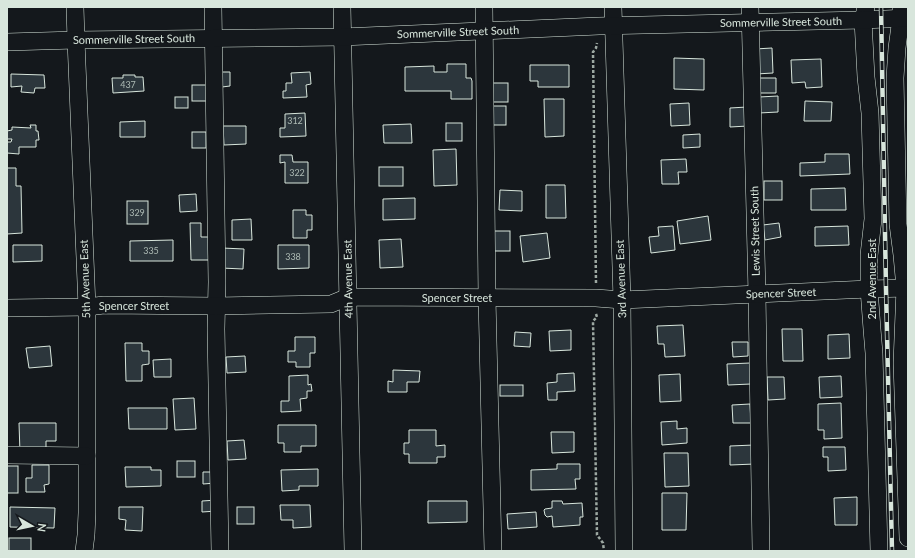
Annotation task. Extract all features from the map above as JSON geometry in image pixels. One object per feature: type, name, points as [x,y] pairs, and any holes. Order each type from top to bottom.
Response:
[{"type":"street","name":"5th Avenue East","points":[[75,7],[87,307],[87,513],[84,551]]},
{"type":"street","points":[[213,7],[220,551]]},
{"type":"street","name":"4th Avenue East","points":[[342,7],[353,551]]},
{"type":"street","points":[[484,7],[487,298],[493,551]]},
{"type":"street","name":"3rd Avenue East","points":[[613,7],[606,26],[622,300],[624,551]]},
{"type":"street","name":"2nd Avenue East","points":[[864,14],[866,77],[871,135],[873,219],[869,255],[869,289],[874,353],[879,551]]},
{"type":"street","name":"Sommerville Street South","points":[[7,42],[342,37],[606,26],[750,15],[903,14]]},
{"type":"street","points":[[903,14],[897,48],[896,94],[898,224],[906,288],[902,362],[908,538]]},
{"type":"street","name":"Lewis Street South","points":[[750,15],[761,551]]},
{"type":"street","name":"Spencer Street","points":[[7,308],[332,304],[348,297],[596,298],[622,300],[906,288]]},
{"type":"street","points":[[7,455],[87,456]]},
{"type":"path","points":[[604,551],[603,543],[597,535],[593,321],[597,317],[593,52],[606,26]]},
{"type":"building","points":[[772,48],[773,73],[756,74],[755,49]]},
{"type":"building","points":[[674,58],[704,59],[704,90],[674,89]]},
{"type":"building","points":[[821,59],[822,87],[806,88],[805,82],[792,83],[791,60]]},
{"type":"building","points":[[447,64],[466,64],[466,78],[471,78],[472,81],[472,99],[451,99],[451,91],[405,91],[405,67],[434,66],[434,72],[447,72]]},
{"type":"building","points":[[530,65],[569,65],[569,87],[538,87],[538,81],[530,81]]},
{"type":"building","points":[[221,72],[230,72],[230,86],[222,87]]},
{"type":"building","points":[[310,72],[311,84],[306,85],[307,97],[283,98],[283,91],[286,91],[286,83],[292,83],[291,73]]},
{"type":"building","points":[[11,74],[44,75],[45,88],[35,88],[34,93],[21,92],[22,86],[11,87]]},
{"type":"building","points":[[123,75],[143,77],[144,91],[113,93],[112,78],[123,78]]},
{"type":"building","points":[[757,78],[776,78],[776,93],[758,93]]},
{"type":"building","points":[[488,83],[508,83],[508,102],[488,102]]},
{"type":"building","points":[[192,85],[208,85],[208,101],[192,101]]},
{"type":"building","points":[[778,96],[778,112],[759,113],[759,97]]},
{"type":"building","points":[[175,97],[188,97],[188,108],[175,108]]},
{"type":"building","points":[[544,99],[564,99],[564,136],[545,137]]},
{"type":"building","points":[[805,101],[832,102],[831,121],[804,121]]},
{"type":"building","points":[[689,103],[690,125],[671,126],[670,104]]},
{"type":"building","points":[[488,106],[506,106],[506,125],[488,125]]},
{"type":"building","points":[[747,107],[748,126],[730,127],[730,108]]},
{"type":"building","points":[[305,113],[306,136],[280,137],[280,128],[285,128],[285,114]]},
{"type":"building","points":[[145,121],[145,137],[120,137],[120,122]]},
{"type":"building","points":[[446,123],[462,123],[462,141],[446,141]]},
{"type":"building","points":[[411,124],[412,143],[384,143],[383,125]]},
{"type":"building","points":[[30,125],[36,125],[36,131],[38,131],[39,140],[36,140],[36,147],[19,147],[19,154],[7,153],[7,142],[11,142],[12,139],[7,139],[7,131],[12,130],[12,127],[31,128]]},
{"type":"building","points":[[223,126],[246,126],[246,144],[224,145]]},
{"type":"building","points":[[192,132],[206,132],[206,148],[192,148]]},
{"type":"building","points":[[700,134],[700,147],[683,148],[683,135]]},
{"type":"building","points":[[456,149],[457,185],[434,186],[433,150]]},
{"type":"building","points":[[825,154],[849,154],[850,174],[800,176],[800,163],[825,162]]},
{"type":"building","points":[[280,155],[292,155],[293,162],[308,162],[308,183],[285,183],[285,162],[280,163]]},
{"type":"building","points":[[686,159],[687,172],[678,172],[679,184],[662,184],[661,160]]},
{"type":"building","points":[[379,167],[403,167],[403,186],[379,186]]},
{"type":"building","points":[[7,168],[16,168],[16,186],[21,186],[22,233],[7,234]]},
{"type":"building","points":[[764,181],[782,181],[782,200],[764,200]]},
{"type":"building","points":[[546,185],[565,185],[566,218],[546,218]]},
{"type":"building","points":[[845,188],[846,210],[811,210],[811,189]]},
{"type":"building","points":[[500,190],[522,191],[522,211],[499,210]]},
{"type":"building","points":[[196,194],[197,211],[180,212],[179,195]]},
{"type":"building","points":[[415,198],[415,219],[383,220],[383,199]]},
{"type":"building","points":[[127,201],[148,201],[148,224],[127,224]]},
{"type":"building","points":[[293,210],[306,210],[306,215],[312,215],[312,230],[307,230],[307,238],[293,238]]},
{"type":"building","points":[[708,216],[711,240],[680,244],[677,221]]},
{"type":"building","points":[[251,219],[252,240],[232,240],[232,220]]},
{"type":"building","points":[[190,223],[201,223],[201,237],[209,237],[209,260],[191,260]]},
{"type":"building","points":[[779,223],[781,237],[765,240],[763,225]]},
{"type":"building","points":[[673,226],[675,250],[651,253],[649,237],[659,236],[658,227]]},
{"type":"building","points":[[848,226],[849,245],[815,246],[815,227]]},
{"type":"building","points":[[492,231],[510,231],[510,251],[492,251]]},
{"type":"building","points":[[547,233],[550,258],[523,262],[520,236]]},
{"type":"building","points":[[401,239],[403,267],[380,268],[379,240]]},
{"type":"building","points":[[173,240],[173,261],[130,261],[130,241]]},
{"type":"building","points":[[13,245],[42,245],[42,261],[13,262]]},
{"type":"building","points":[[278,245],[309,245],[309,268],[278,269]]},
{"type":"building","points":[[222,248],[244,249],[243,269],[221,268]]},
{"type":"building","points":[[683,325],[685,356],[665,357],[664,344],[658,344],[657,326]]},
{"type":"building","points":[[782,329],[802,329],[803,361],[783,361]]},
{"type":"building","points":[[571,330],[571,350],[550,351],[549,331]]},
{"type":"building","points":[[515,332],[531,333],[530,347],[514,346]]},
{"type":"building","points":[[849,334],[850,358],[828,359],[828,335]]},
{"type":"building","points":[[295,337],[315,337],[315,353],[310,353],[310,367],[296,367],[296,362],[288,362],[288,351],[295,351]]},
{"type":"building","points":[[732,342],[748,342],[748,356],[733,357]]},
{"type":"building","points":[[125,343],[142,343],[142,351],[149,351],[149,364],[142,365],[142,381],[126,381]]},
{"type":"building","points":[[50,346],[52,366],[29,368],[26,348]]},
{"type":"building","points":[[245,356],[246,372],[227,373],[226,357]]},
{"type":"building","points":[[171,359],[171,377],[154,377],[153,360]]},
{"type":"building","points":[[750,363],[751,384],[728,385],[727,364]]},
{"type":"building","points":[[393,370],[420,371],[419,382],[407,382],[407,392],[388,392],[388,381],[393,382]]},
{"type":"building","points":[[574,373],[575,391],[557,392],[557,400],[548,400],[547,383],[557,382],[557,374]]},
{"type":"building","points":[[680,374],[681,401],[660,402],[659,375]]},
{"type":"building","points":[[308,375],[308,385],[311,384],[312,391],[307,391],[307,398],[300,399],[301,411],[281,412],[281,401],[289,401],[289,376]]},
{"type":"building","points":[[841,376],[842,397],[820,398],[819,377]]},
{"type":"building","points":[[767,377],[784,377],[785,399],[768,400]]},
{"type":"building","points":[[500,385],[523,385],[523,396],[500,396]]},
{"type":"building","points":[[194,398],[196,429],[175,430],[173,399]]},
{"type":"building","points":[[841,403],[842,438],[824,439],[824,430],[818,430],[818,404]]},
{"type":"building","points":[[750,404],[751,423],[733,423],[732,405]]},
{"type":"building","points":[[128,408],[167,408],[167,429],[129,429]]},
{"type":"building","points":[[677,421],[677,429],[687,428],[687,443],[662,445],[661,422]]},
{"type":"building","points":[[19,423],[56,423],[56,441],[46,441],[46,452],[20,453]]},
{"type":"building","points":[[278,425],[316,425],[316,446],[301,446],[301,452],[284,452],[284,443],[278,443]]},
{"type":"building","points":[[409,430],[436,430],[436,446],[445,445],[445,457],[437,457],[437,463],[409,463],[409,454],[404,454],[404,443],[409,443]]},
{"type":"building","points":[[551,432],[574,432],[574,452],[552,453]]},
{"type":"building","points":[[244,440],[246,459],[228,460],[227,441]]},
{"type":"building","points":[[754,445],[755,464],[730,465],[730,446]]},
{"type":"building","points":[[823,447],[845,447],[846,470],[828,471],[828,457],[823,457]]},
{"type":"building","points":[[664,453],[688,453],[689,486],[665,487]]},
{"type":"building","points":[[177,461],[195,461],[195,477],[177,477]]},
{"type":"building","points":[[557,464],[580,464],[580,479],[575,479],[576,489],[531,490],[531,470],[557,469]]},
{"type":"building","points":[[32,465],[49,465],[49,484],[44,485],[45,492],[26,492],[26,478],[32,478]]},
{"type":"building","points":[[7,466],[18,466],[18,493],[7,493]]},
{"type":"building","points":[[125,467],[151,467],[151,470],[161,470],[161,486],[126,487]]},
{"type":"building","points":[[318,469],[318,486],[299,486],[299,490],[282,491],[281,470]]},
{"type":"building","points":[[203,472],[215,472],[216,483],[203,484]]},
{"type":"building","points":[[662,493],[687,493],[686,530],[662,530]]},
{"type":"building","points":[[857,497],[857,525],[835,525],[834,498]]},
{"type":"building","points":[[217,500],[217,511],[202,512],[202,501]]},
{"type":"building","points":[[428,501],[467,501],[467,522],[428,523]]},
{"type":"building","points":[[552,501],[562,501],[563,504],[582,503],[583,517],[580,517],[580,525],[553,527],[552,516],[547,517],[544,510],[552,508]]},
{"type":"building","points":[[280,505],[310,505],[311,527],[293,528],[293,520],[281,520]]},
{"type":"building","points":[[10,507],[55,508],[54,528],[10,527]]},
{"type":"building","points":[[119,507],[143,507],[142,531],[125,530],[126,520],[119,519]]},
{"type":"building","points":[[237,507],[254,507],[254,524],[237,524]]},
{"type":"building","points":[[536,512],[537,527],[508,529],[507,514]]},
{"type":"building","points":[[9,538],[31,538],[31,551],[9,551]]},
{"type":"railway","points":[[881,7],[892,551]]}]
